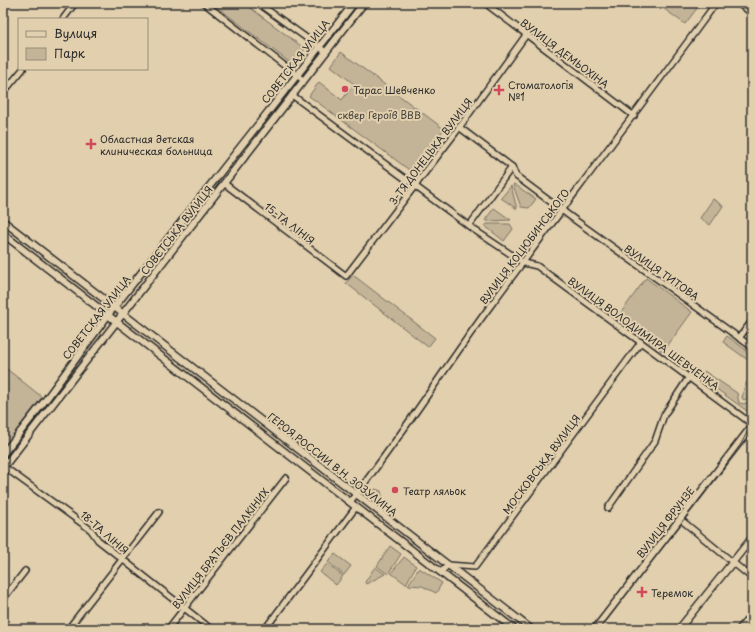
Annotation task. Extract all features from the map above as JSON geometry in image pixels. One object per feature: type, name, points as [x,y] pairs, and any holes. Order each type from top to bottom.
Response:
[{"type":"main road","name":"СОВЕТСКАЯ УЛИЦА","points":[[3,454],[47,398],[108,315],[354,3]]},
{"type":"main road","name":"СОВЄТСЬКА ВУЛИЦЯ","points":[[3,467],[225,184],[303,80],[364,3]]},
{"type":"main road","name":"ГЕРОЯ РОССИИ В.Н. ЗОЗУЛИНА","points":[[3,222],[531,629]]},
{"type":"main road","name":"ГЕРОЯ РОССИИ В.Н. ЗОЗУЛИНА","points":[[3,234],[514,629]]},
{"type":"main road","name":"ВУЛИЦЯ ФРУНЗЕ","points":[[595,629],[752,425]]},
{"type":"main road","points":[[679,629],[752,538]]},
{"type":"street","points":[[63,18],[75,3]]},
{"type":"street","points":[[204,3],[303,80]]},
{"type":"street","points":[[259,3],[318,48],[326,52]]},
{"type":"street","name":"ВУЛИЦЯ ДЕМЬОХІНА","points":[[485,3],[634,116]]},
{"type":"street","name":"ВУЛИЦЯ КОЦЮБИНСЬКОГО","points":[[350,502],[492,304],[634,116],[716,3]]},
{"type":"street","points":[[737,3],[752,13]]},
{"type":"street","name":"3-ТЯ ДОНЕЦЬКА ВУЛИЦЯ","points":[[346,276],[415,186],[526,35]]},
{"type":"street","points":[[3,94],[22,70]]},
{"type":"street","name":"ВУЛИЦЯ ВОЛОДИМИРА ШЕВЧЕНКА","points":[[292,95],[469,226],[524,263],[537,266],[752,425]]},
{"type":"street","name":"ВУЛИЦЯ ТИТОВА","points":[[459,127],[512,167],[516,176],[752,347]]},
{"type":"street","points":[[469,226],[512,167]]},
{"type":"street","name":"15-ТА ЛІНІЯ","points":[[225,184],[346,276]]},
{"type":"street","points":[[739,338],[752,321]]},
{"type":"street","name":"МОСКОВСЬКА ВУЛИЦЯ","points":[[448,566],[475,567],[641,342]]},
{"type":"street","points":[[608,508],[655,441],[664,415],[689,377]]},
{"type":"street","name":"18-ТА ЛІНІЯ","points":[[3,467],[91,530],[98,540],[211,629]]},
{"type":"street","name":"ВУЛИЦЯ БРАТЬЄВ ПАЛКІНИХ","points":[[168,629],[286,478]]},
{"type":"street","points":[[265,629],[356,507]]},
{"type":"street","points":[[68,629],[160,512]]},
{"type":"street","points":[[680,519],[752,578]]},
{"type":"street","points":[[442,572],[448,566]]},
{"type":"street","points":[[3,599],[25,571]]},
{"type":"street","points":[[739,629],[752,614]]},
{"type":"green space","points":[[212,3],[244,3],[305,49],[293,65]]},
{"type":"green space","points":[[656,3],[701,3],[685,24]]},
{"type":"green space","name":"сквер Героїв ВВВ","points":[[341,52],[444,129],[412,172],[309,96],[319,82],[342,100],[354,84],[331,66]]},
{"type":"green space","points":[[514,184],[536,199],[529,208],[521,207],[513,185]]},
{"type":"green space","points":[[511,186],[517,209],[501,198]]},
{"type":"green space","points":[[713,199],[723,206],[710,225],[700,218]]},
{"type":"green space","points":[[494,208],[511,220],[485,220]]},
{"type":"green space","points":[[487,224],[510,224],[513,229],[504,241],[485,226]]},
{"type":"green space","points":[[353,275],[435,338],[428,347],[346,283]]},
{"type":"green space","points":[[646,278],[692,312],[663,352],[617,318]]},
{"type":"green space","points":[[727,336],[745,349],[752,363],[723,342]]},
{"type":"green space","points":[[3,366],[42,397],[3,448]]},
{"type":"green space","points":[[704,371],[737,393],[739,403],[744,404],[752,400],[752,405],[747,411],[700,377]]},
{"type":"green space","points":[[748,380],[752,382],[752,396],[744,400],[742,398],[744,388]]},
{"type":"green space","points":[[375,489],[381,491],[383,500],[379,505],[370,496]]},
{"type":"green space","points":[[390,546],[401,554],[388,574],[377,566]]},
{"type":"green space","points":[[335,554],[351,566],[344,575],[328,562]]},
{"type":"green space","points":[[404,557],[416,566],[406,584],[391,573]]},
{"type":"green space","points":[[327,564],[343,576],[336,585],[320,572]]},
{"type":"green space","points":[[375,567],[385,574],[366,584],[365,582]]},
{"type":"green space","points":[[419,568],[442,583],[436,593],[422,586],[408,585]]},
{"type":"tram line","points":[[600,629],[741,444],[752,423]]},
{"type":"place","name":"Тарас Шевченко","points":[[345,89]]},
{"type":"place","name":"Стоматологія №1","points":[[499,90]]},
{"type":"place","name":"Областная детская клиническая больница","points":[[91,144]]},
{"type":"place","name":"Театр ляльок","points":[[395,490]]},
{"type":"place","name":"Теремок","points":[[642,592]]}]
